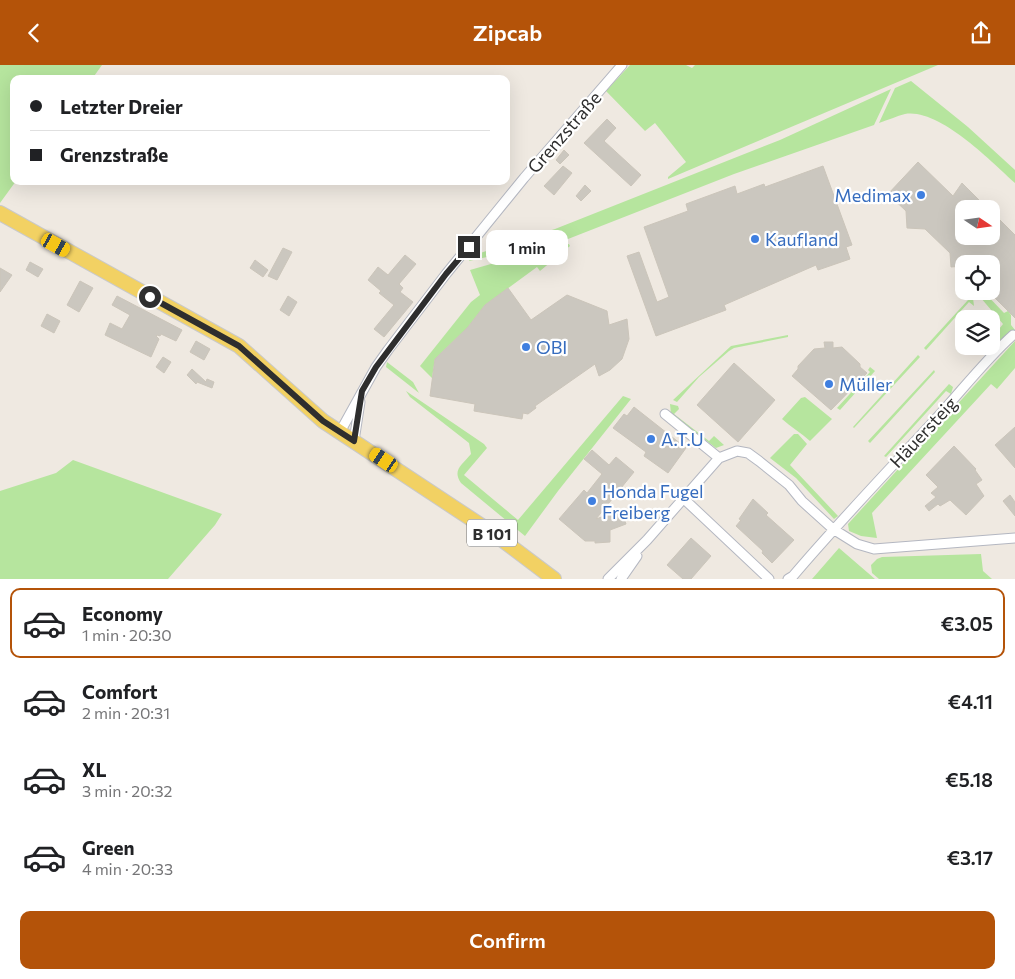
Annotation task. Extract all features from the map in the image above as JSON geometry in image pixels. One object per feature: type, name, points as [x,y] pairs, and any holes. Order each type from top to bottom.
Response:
[{"type":"main road","name":"B 101","points":[[0,213],[239,346],[323,421],[497,536],[554,579]]},
{"type":"street","name":"Grenzstraße","points":[[340,432],[376,367],[446,274],[524,178],[622,65]]},
{"type":"street","name":"Häuersteig","points":[[788,579],[793,577],[997,349],[1013,335]]},
{"type":"street","name":"Grenzstraße","points":[[354,441],[362,391]]},
{"type":"street","points":[[665,414],[719,458]]},
{"type":"street","points":[[608,579],[647,540],[719,458],[737,451],[748,453],[789,485],[802,501],[834,529],[857,543],[874,549],[1015,538]]},
{"type":"street","points":[[683,498],[769,579]]},
{"type":"street","points":[[622,579],[647,540]]},
{"type":"green space","points":[[0,65],[102,65],[95,75],[10,75],[10,185],[13,185],[0,203]]},
{"type":"green space","points":[[630,65],[686,65],[692,68],[695,65],[938,65],[668,179],[686,162],[655,123],[645,131],[606,91]]},
{"type":"green space","points":[[911,81],[968,127],[1015,170],[1015,183],[964,138],[933,119],[919,114],[905,114],[879,123],[895,88]]},
{"type":"green space","points":[[891,89],[874,125],[734,174],[568,239],[469,261],[471,257],[480,253],[555,229],[780,140]]},
{"type":"green space","points":[[569,244],[570,246],[540,271],[537,267],[485,305],[468,327],[435,359],[432,378],[420,366],[471,302],[480,295],[470,270],[550,247]]},
{"type":"green space","points":[[968,300],[973,300],[974,306],[969,302],[962,310],[959,310]]},
{"type":"green space","points":[[983,300],[992,300],[1004,313],[1008,311],[1011,315],[1011,325],[1015,330],[1000,344],[1000,328],[1003,324],[1000,320],[1000,310],[991,310]]},
{"type":"green space","points":[[955,314],[955,318],[926,350],[924,348]]},
{"type":"green space","points":[[788,335],[788,337],[734,348],[699,377],[677,402],[673,400],[731,346]]},
{"type":"green space","points":[[1015,341],[1015,368],[997,389],[991,384],[872,513],[877,538],[861,536],[849,531],[848,524]]},
{"type":"green space","points":[[918,355],[920,357],[854,428],[853,427]]},
{"type":"green space","points":[[387,362],[413,382],[419,393],[386,367]]},
{"type":"green space","points":[[870,367],[875,371],[840,410],[837,408],[870,372],[868,370]]},
{"type":"green space","points":[[934,370],[935,372],[870,443],[868,441]]},
{"type":"green space","points":[[949,384],[953,387],[951,394],[946,391],[886,457],[884,456]]},
{"type":"green space","points":[[406,391],[484,444],[487,448],[464,475],[518,520],[623,396],[631,399],[525,536],[461,483],[458,478],[458,471],[471,454],[469,443],[410,397]]},
{"type":"green space","points":[[805,397],[832,419],[810,441],[782,419],[801,398]]},
{"type":"green space","points":[[670,404],[678,406],[679,409],[674,414],[709,441],[714,436],[724,445],[716,448],[671,414]]},
{"type":"green space","points":[[794,434],[798,434],[807,444],[790,465],[838,516],[834,519],[796,478],[770,458]]},
{"type":"green space","points":[[73,460],[222,514],[215,525],[168,579],[0,579],[0,491],[56,473]]},
{"type":"green space","points":[[839,548],[875,579],[812,579]]},
{"type":"green space","points":[[981,554],[983,571],[992,579],[879,579],[872,573],[871,565],[882,557]]},
{"type":"building","points":[[607,119],[616,128],[604,141],[641,175],[631,186],[584,143]]},
{"type":"building","points":[[564,150],[569,155],[560,164],[556,160]]},
{"type":"building","points":[[918,162],[953,196],[962,183],[979,200],[955,200],[955,245],[1000,245],[1000,220],[1015,235],[1015,318],[997,300],[1000,300],[1000,255],[955,255],[955,267],[951,267],[950,253],[925,229],[907,228],[906,211],[888,194]]},
{"type":"building","points":[[563,166],[572,173],[554,195],[544,186]]},
{"type":"building","points":[[823,166],[852,245],[846,247],[850,259],[818,270],[816,265],[724,305],[726,310],[656,336],[627,256],[639,252],[657,302],[669,297],[644,227],[688,211],[686,204],[735,186],[737,194],[764,184],[765,187]]},
{"type":"building","points":[[585,185],[591,191],[581,201],[576,196]]},
{"type":"building","points":[[283,248],[292,252],[277,280],[268,276]]},
{"type":"building","points":[[405,255],[416,264],[399,284],[403,288],[400,292],[413,302],[384,337],[374,329],[394,305],[379,293],[381,291],[368,280],[378,267],[388,275]]},
{"type":"building","points":[[255,260],[268,270],[263,277],[250,268]]},
{"type":"building","points":[[30,262],[43,269],[38,277],[26,270]]},
{"type":"building","points":[[0,268],[12,275],[0,292]]},
{"type":"building","points":[[80,281],[93,288],[79,312],[67,305]]},
{"type":"building","name":"OBI","points":[[508,288],[531,320],[567,295],[607,311],[609,325],[627,319],[629,339],[622,359],[610,370],[599,376],[595,364],[535,406],[536,408],[528,414],[523,413],[522,419],[474,411],[475,404],[430,396],[435,359],[468,327],[485,305]]},
{"type":"building","points":[[117,296],[182,330],[176,341],[161,334],[160,336],[157,335],[159,339],[151,357],[105,335],[110,323],[122,329],[130,315],[112,305]]},
{"type":"building","points":[[288,296],[297,302],[289,316],[280,310]]},
{"type":"building","points":[[47,314],[60,321],[54,333],[41,326]]},
{"type":"building","points":[[196,341],[210,349],[204,360],[190,352]]},
{"type":"building","name":"Müller","points":[[824,342],[833,342],[833,348],[842,347],[867,373],[831,410],[792,376],[798,369],[798,366],[814,349],[825,348]]},
{"type":"building","points":[[163,357],[171,362],[164,373],[156,367]]},
{"type":"building","points":[[734,363],[775,400],[738,442],[697,405]]},
{"type":"building","points":[[192,369],[206,382],[207,379],[214,382],[212,388],[197,382],[196,384],[187,375]]},
{"type":"building","name":"A.T.U","points":[[634,407],[686,448],[668,473],[644,456],[646,452],[613,428],[624,414],[627,416]]},
{"type":"building","points":[[1015,427],[1015,468],[995,445]]},
{"type":"building","points":[[954,446],[976,469],[982,480],[976,484],[984,496],[966,515],[950,500],[940,506],[938,504],[929,511],[925,506],[936,497],[931,493],[938,487],[926,475]]},
{"type":"building","name":"Honda Fugel Freiberg","points":[[592,450],[609,465],[616,457],[634,472],[596,519],[621,510],[626,524],[610,530],[610,542],[595,543],[595,541],[585,541],[559,519],[584,490],[587,493],[602,474],[584,459]]},
{"type":"building","points":[[1010,495],[1015,502],[1015,516],[1003,501]]},
{"type":"building","points":[[753,499],[768,513],[766,515],[794,540],[772,563],[762,553],[763,551],[736,526]]},
{"type":"building","points":[[691,538],[711,556],[691,579],[683,579],[667,565]]},
{"type":"place","name":"Medimax","points":[[921,195]]},
{"type":"place","name":"Kaufland","points":[[755,239]]},
{"type":"place","name":"OBI","points":[[526,347]]},
{"type":"place","name":"Müller","points":[[829,384]]},
{"type":"place","name":"A.T.U","points":[[651,439]]},
{"type":"place","name":"Honda Fugel Freiberg","points":[[592,501]]},
{"type":"route","points":[[150,297],[239,346],[323,421],[354,441],[362,391],[376,367],[446,274],[469,247]]}]
